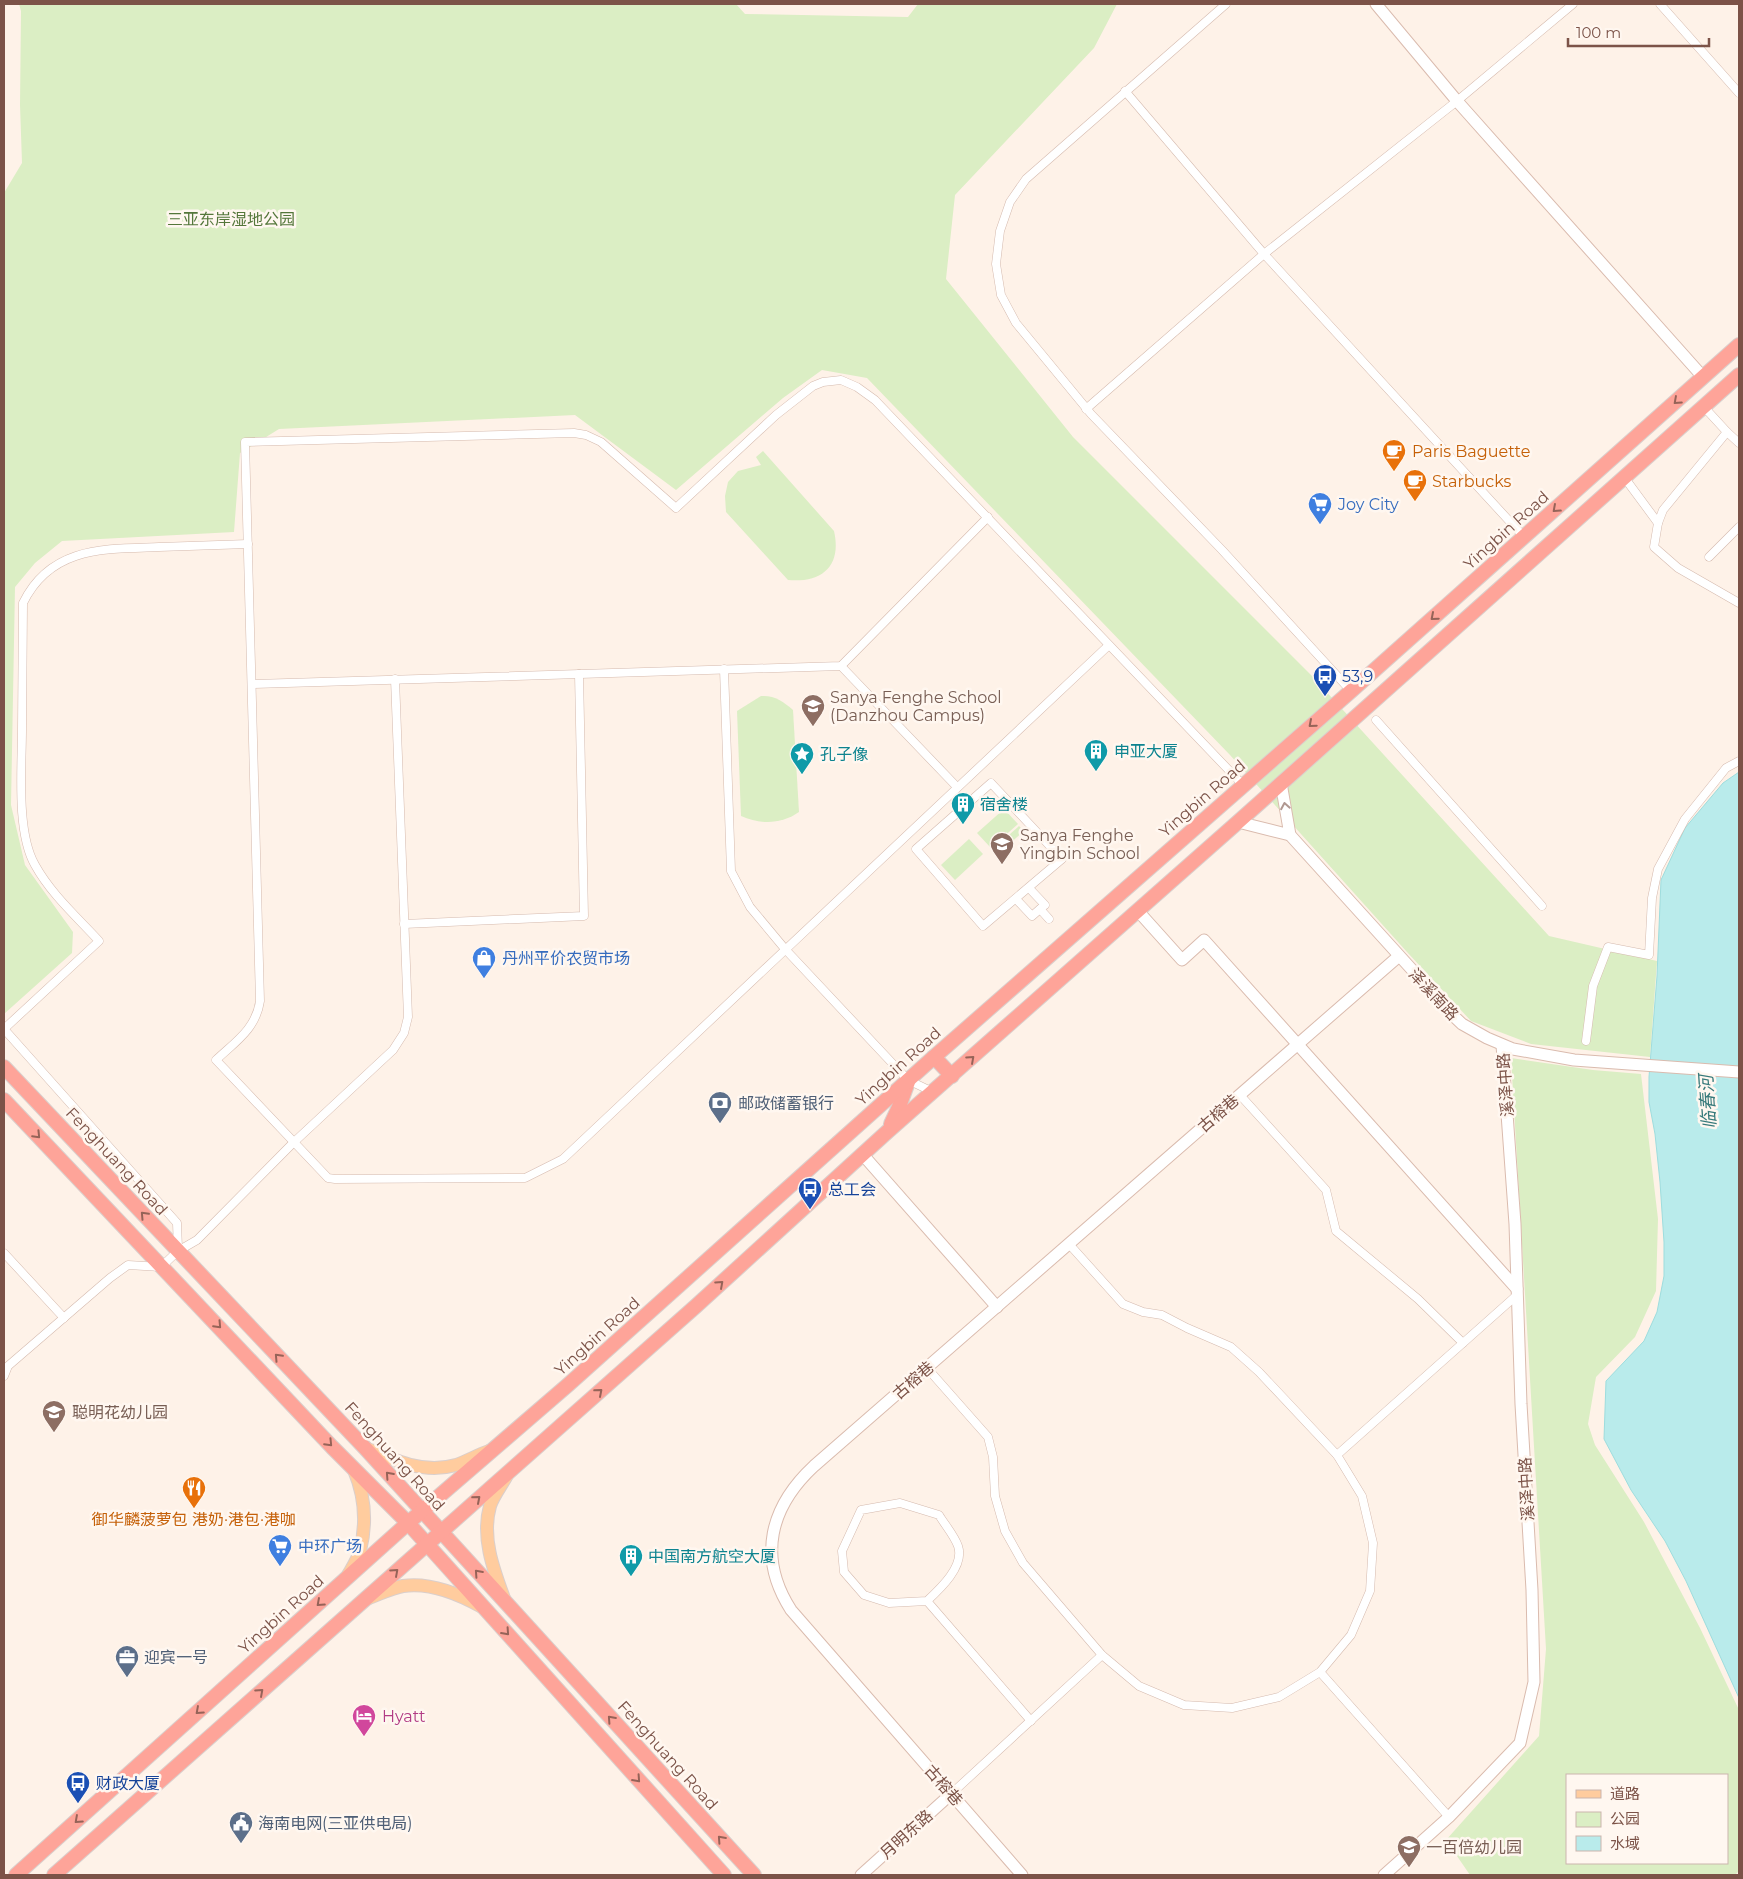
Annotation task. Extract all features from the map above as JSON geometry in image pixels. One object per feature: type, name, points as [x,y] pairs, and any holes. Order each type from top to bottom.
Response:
[{"type":"highway","name":"Yingbin Road","points":[[16,1875],[408,1523],[1351,691],[1739,345]]},
{"type":"highway","points":[[54,1875],[696,1306],[887,1132],[1138,911],[1739,375]]},
{"type":"highway","points":[[934,1057],[952,1076]]},
{"type":"highway","name":"Fenghuang Road","points":[[4,1067],[365,1448],[754,1875]]},
{"type":"highway","points":[[887,1132],[900,1107],[908,1080]]},
{"type":"highway","points":[[4,1100],[332,1447],[408,1523],[724,1875]]},
{"type":"highway","points":[[874,1112],[886,1117],[888,1121],[887,1132]]},
{"type":"main road","points":[[365,1448],[394,1462],[428,1469],[456,1465],[494,1449]]},
{"type":"main road","points":[[347,1579],[360,1552],[365,1515],[361,1487],[350,1464]]},
{"type":"main road","points":[[507,1605],[492,1565],[487,1533],[490,1506],[509,1470]]},
{"type":"main road","points":[[363,1600],[404,1586],[430,1587],[458,1594],[484,1608]]},
{"type":"street","points":[[1226,4],[1124,91],[1026,179],[1010,202],[1000,231],[996,264],[1001,295],[1016,323],[1086,409],[1222,550],[1351,691]]},
{"type":"street","points":[[1376,4],[1457,101],[1703,377]]},
{"type":"street","points":[[1086,409],[1264,254],[1457,101],[1574,4]]},
{"type":"street","points":[[1660,4],[1739,93]]},
{"type":"street","points":[[1124,91],[1264,254],[1524,537]]},
{"type":"street","points":[[1109,645],[563,1159],[525,1178],[328,1178],[216,1060],[250,1028],[258,1014],[260,1001],[253,684],[245,442],[574,433],[592,437],[601,442],[676,508],[776,415],[812,386],[823,382],[841,380],[857,387],[875,400],[1243,785]]},
{"type":"street","points":[[1704,407],[1739,443]]},
{"type":"street","points":[[1727,432],[1739,435]]},
{"type":"street","points":[[1727,432],[1663,510],[1658,523],[1654,547],[1678,568],[1739,603]]},
{"type":"street","points":[[1624,477],[1658,523]]},
{"type":"street","points":[[253,684],[841,666],[988,517]]},
{"type":"street","points":[[1709,557],[1739,527]]},
{"type":"street","points":[[178,1250],[177,1223],[4,1029],[99,941],[50,888],[34,864],[26,842],[22,763],[23,603],[31,587],[56,564],[77,555],[102,549],[248,544]]},
{"type":"street","points":[[841,666],[957,787]]},
{"type":"street","points":[[724,669],[731,871],[750,907],[785,949],[908,1080],[933,1092]]},
{"type":"street","points":[[404,924],[584,916],[579,674]]},
{"type":"street","points":[[4,1376],[8,1366],[110,1278],[128,1265],[161,1267],[178,1250],[197,1240],[293,1142],[393,1050],[404,1034],[408,1018],[395,679]]},
{"type":"street","points":[[1376,720],[1542,906]]},
{"type":"street","points":[[1586,1042],[1593,986],[1608,947],[1649,955],[1652,898],[1658,868],[1685,819],[1726,768],[1739,761]]},
{"type":"street","points":[[991,782],[1062,859],[1029,888],[984,926],[915,848],[991,782]]},
{"type":"street","points":[[1238,822],[1290,835],[1281,783]]},
{"type":"street","name":"泽溪南路","points":[[1290,835],[1440,1004],[1462,1024],[1502,1045],[1539,1054],[1628,1065],[1739,1072]]},
{"type":"street","points":[[1016,898],[1032,916],[1045,905],[1029,888]]},
{"type":"street","points":[[1040,909],[1049,919]]},
{"type":"street","points":[[1138,911],[1182,960],[1204,940],[1517,1292],[1464,1343],[1336,1456]]},
{"type":"street","name":"古榕巷","points":[[1022,1875],[791,1610],[780,1591],[772,1558],[776,1522],[780,1510],[793,1488],[814,1466],[1399,956]]},
{"type":"street","name":"溪泽中路","points":[[1384,1875],[1449,1817],[1520,1743],[1534,1682],[1532,1590],[1521,1404],[1515,1224],[1502,1045]]},
{"type":"street","points":[[1240,1095],[1326,1190],[1336,1231],[1418,1299],[1464,1343]]},
{"type":"street","points":[[863,1155],[997,1306]]},
{"type":"street","points":[[927,1368],[988,1437],[993,1457],[994,1496],[1005,1531],[1023,1562],[1102,1655],[1139,1686],[1184,1704],[1232,1708],[1279,1697],[1320,1672],[1351,1635],[1370,1591],[1373,1543],[1362,1496],[1336,1456],[1259,1372],[1231,1347],[1162,1315],[1143,1312],[1123,1304],[1069,1244]]},
{"type":"street","points":[[4,1253],[64,1318]]},
{"type":"street","points":[[900,1503],[939,1515],[958,1546],[958,1560],[946,1584],[927,1601],[889,1602],[864,1595],[844,1572],[842,1551],[861,1510],[900,1503]]},
{"type":"street","points":[[927,1601],[1031,1721]]},
{"type":"street","points":[[951,1794],[1102,1655]]},
{"type":"street","points":[[1320,1672],[1449,1817]]},
{"type":"street","name":"月明东路","points":[[861,1875],[951,1794]]},
{"type":"green space","name":"三亚东岸湿地公园","points":[[19,4],[736,4],[745,14],[908,17],[918,4],[1117,4],[1094,48],[955,195],[946,279],[1073,437],[1312,676],[1549,936],[1657,961],[1650,1057],[1531,1044],[1471,1021],[1230,755],[867,378],[822,370],[783,398],[676,490],[575,415],[279,429],[240,453],[234,532],[62,541],[35,563],[15,587],[11,805],[25,865],[73,932],[72,953],[4,1014],[4,193],[22,163],[20,105],[21,11]]},
{"type":"green space","points":[[763,451],[834,531],[836,543],[832,563],[827,570],[811,579],[788,580],[726,512],[725,496],[728,482],[738,471],[761,465],[756,457]]},
{"type":"green space","points":[[761,696],[770,696],[778,699],[793,710],[799,812],[786,819],[771,822],[756,821],[741,816],[737,711]]},
{"type":"green space","points":[[1004,809],[1018,824],[991,848],[977,833]]},
{"type":"green space","points":[[1019,826],[1024,831],[998,854],[993,849]]},
{"type":"green space","points":[[969,839],[983,854],[955,880],[941,865]]},
{"type":"green space","points":[[1511,1058],[1593,1070],[1641,1074],[1658,1219],[1656,1291],[1635,1337],[1596,1377],[1588,1424],[1595,1445],[1644,1522],[1700,1628],[1739,1710],[1739,1871],[1735,1875],[1470,1875],[1446,1840],[1539,1736],[1546,1649]]},
{"type":"water","name":"临春河","points":[[1739,772],[1739,1698],[1686,1581],[1665,1541],[1631,1490],[1604,1439],[1606,1381],[1644,1341],[1657,1312],[1664,1276],[1660,1182],[1655,1134],[1649,1102],[1661,880],[1685,828],[1723,783]]},
{"type":"place","name":"Paris Baguette","points":[[1394,472]]},
{"type":"place","name":"Starbucks","points":[[1415,502]]},
{"type":"place","name":"Joy City","points":[[1320,525]]},
{"type":"place","name":"53,9","points":[[1325,697]]},
{"type":"place","name":"Sanya Fenghe School (Danzhou Campus)","points":[[813,727]]},
{"type":"place","name":"申亚大厦","points":[[1096,772]]},
{"type":"place","name":"孔子像","points":[[802,775]]},
{"type":"place","name":"宿舍楼","points":[[963,825]]},
{"type":"place","name":"Sanya Fenghe Yingbin School","points":[[1002,865]]},
{"type":"place","name":"丹州平价农贸市场","points":[[484,979]]},
{"type":"place","name":"邮政储蓄银行","points":[[720,1124]]},
{"type":"place","name":"总工会","points":[[810,1210]]},
{"type":"place","name":"聪明花幼儿园","points":[[54,1433]]},
{"type":"place","name":"御华麟菠萝包 港奶·港包·港咖","points":[[194,1509]]},
{"type":"place","name":"中环广场","points":[[280,1567]]},
{"type":"place","name":"中国南方航空大厦","points":[[631,1577]]},
{"type":"place","name":"迎宾一号","points":[[127,1678]]},
{"type":"place","name":"Hyatt","points":[[364,1737]]},
{"type":"place","name":"财政大厦","points":[[78,1804]]},
{"type":"place","name":"海南电网(三亚供电局)","points":[[241,1844]]},
{"type":"place","name":"一百倍幼儿园","points":[[1409,1868]]}]
